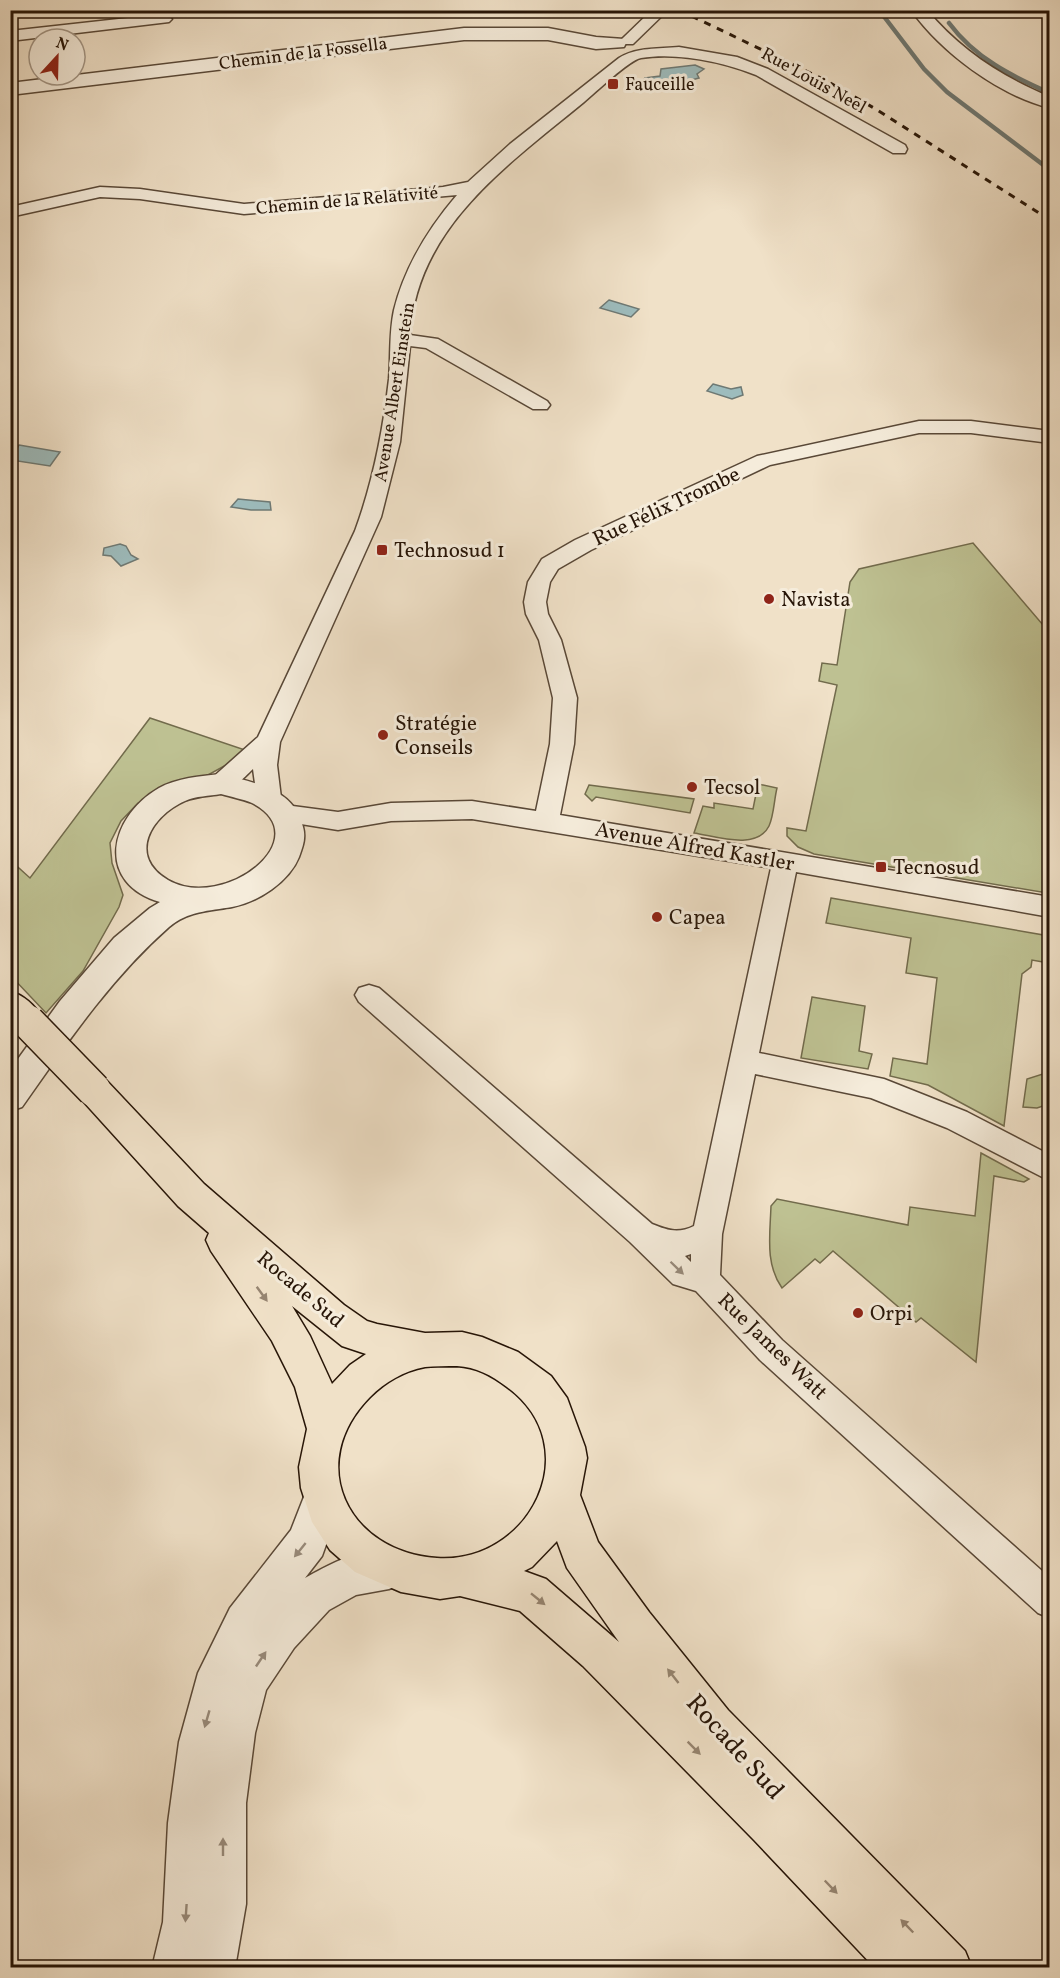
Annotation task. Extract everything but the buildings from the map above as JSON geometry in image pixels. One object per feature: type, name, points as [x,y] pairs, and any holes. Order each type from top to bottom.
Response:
[{"type":"main road","name":"Rocade Sud","points":[[19,1013],[191,1195],[331,1317],[355,1334],[377,1341],[426,1350]]},
{"type":"main road","name":"Rocade Sud","points":[[191,1195],[268,1302],[292,1343],[314,1386],[326,1427]]},
{"type":"main road","points":[[426,1350],[467,1350],[506,1363],[537,1387],[559,1419],[567,1458],[561,1497],[546,1525],[524,1549],[495,1567],[462,1577],[425,1578],[389,1569],[359,1551],[337,1527],[323,1497],[319,1462],[326,1427],[342,1399],[365,1376],[394,1359],[426,1350]]},
{"type":"main road","name":"Rocade Sud","points":[[561,1497],[582,1554],[634,1627],[712,1726],[948,1968]]},
{"type":"main road","name":"Rocade Sud","points":[[462,1577],[531,1593],[598,1651],[770,1824],[908,1968]]},
{"type":"street","points":[[629,51],[662,10]]},
{"type":"street","points":[[918,10],[958,53],[985,73],[1050,103]]},
{"type":"street","points":[[10,36],[164,20]]},
{"type":"street","name":"Chemin de la Fossella","points":[[10,89],[464,34],[548,34],[629,51]]},
{"type":"street","name":"Rue Louis Neel","points":[[629,51],[670,52],[737,62],[762,72],[899,149]]},
{"type":"street","name":"Avenue Albert Einstein","points":[[277,806],[265,765],[268,742],[368,525],[380,489],[393,416],[404,311],[414,276],[445,218],[471,187],[532,132],[571,104],[629,51]]},
{"type":"street","name":"Chemin de la Relativité","points":[[10,212],[100,192],[140,194],[244,209],[471,187]]},
{"type":"street","points":[[401,339],[431,343],[540,405]]},
{"type":"street","name":"Rue Félix Trombe","points":[[546,821],[562,744],[565,698],[550,640],[537,614],[535,602],[539,582],[550,564],[583,545],[764,460],[919,427],[971,427],[1050,437]]},
{"type":"street","name":"Avenue Albert Einstein","points":[[221,784],[268,742]]},
{"type":"street","points":[[277,806],[290,824],[290,845],[278,868],[255,886],[235,894],[193,899],[173,895],[156,888],[143,878],[132,861],[130,843],[136,824],[151,808],[171,795],[196,787],[221,784],[247,788],[277,806],[338,821]]},
{"type":"street","name":"Avenue Alfred Kastler","points":[[338,821],[391,812],[472,810],[1050,907]]},
{"type":"street","points":[[290,845],[338,821]]},
{"type":"street","name":"Rue James Watt","points":[[785,862],[706,1234],[705,1279],[771,1350],[1050,1601]]},
{"type":"street","points":[[125,948],[142,894],[143,878]]},
{"type":"street","points":[[10,1097],[72,1010],[125,948],[161,916],[193,899]]},
{"type":"street","points":[[369,995],[641,1233],[684,1275],[705,1279]]},
{"type":"street","points":[[744,1061],[874,1087],[957,1120],[1050,1169]]},
{"type":"street","points":[[641,1233],[668,1243],[685,1245],[706,1234]]},
{"type":"street","points":[[176,1968],[186,1922],[191,1823],[201,1742],[220,1673],[245,1623],[307,1542],[323,1497]]},
{"type":"street","points":[[211,1968],[223,1904],[223,1803],[233,1733],[247,1681],[279,1633],[314,1596],[349,1576],[389,1569]]},
{"type":"green space","points":[[973,543],[1049,632],[1050,876],[1047,893],[814,854],[798,847],[787,836],[787,828],[806,831],[837,685],[819,681],[822,663],[837,665],[850,582],[859,569]]},
{"type":"green space","points":[[150,718],[245,750],[228,764],[208,775],[175,785],[138,803],[121,821],[110,843],[112,863],[123,895],[119,907],[83,971],[46,1013],[11,976],[10,860],[30,878]]},
{"type":"green space","points":[[758,784],[777,788],[771,822],[763,834],[746,840],[735,840],[694,833],[703,806],[714,808],[714,803],[753,809]]},
{"type":"green space","points":[[589,785],[694,799],[690,813],[596,797],[592,801],[585,794]]},
{"type":"green space","points":[[831,898],[1049,936],[1049,963],[1032,960],[1031,967],[1022,974],[1004,1126],[928,1085],[890,1076],[893,1058],[927,1064],[937,978],[906,973],[911,938],[826,923]]},
{"type":"green space","points":[[812,997],[865,1006],[859,1051],[872,1054],[868,1069],[801,1058]]},
{"type":"green space","points":[[1049,1072],[1049,1104],[1037,1108],[1023,1107],[1027,1079]]},
{"type":"green space","points":[[981,1153],[1029,1179],[1024,1182],[994,1176],[976,1362],[921,1318],[916,1322],[833,1251],[820,1263],[815,1259],[782,1288],[773,1269],[770,1249],[771,1206],[777,1199],[908,1225],[910,1207],[975,1216]]},
{"type":"water","points":[[695,65],[704,69],[697,74],[699,78],[688,81],[692,85],[672,92],[642,82],[645,78],[660,76],[661,69]]},
{"type":"water","points":[[609,300],[639,309],[631,317],[600,308]]},
{"type":"water","points":[[713,384],[731,389],[741,387],[743,395],[732,399],[707,391]]},
{"type":"water","points":[[19,445],[60,452],[50,466],[11,460]]},
{"type":"water","points":[[238,499],[270,502],[271,510],[231,507]]},
{"type":"water","points":[[120,544],[126,546],[131,555],[138,559],[121,566],[111,556],[103,555],[104,548]]},
{"type":"waterway","points":[[879,10],[924,69],[947,92],[1050,170]]},
{"type":"waterway","points":[[949,23],[982,56],[1021,80],[1050,93]]},
{"type":"railway","points":[[679,10],[825,80],[874,108],[1050,220]]},
{"type":"place","name":"Fauceille","points":[[613,84]]},
{"type":"place","name":"Technosud 1","points":[[382,550]]},
{"type":"place","name":"Navista","points":[[769,599]]},
{"type":"place","name":"Stratégie Conseils","points":[[383,735]]},
{"type":"place","name":"Tecsol","points":[[692,787]]},
{"type":"place","name":"Tecnosud","points":[[881,867]]},
{"type":"place","name":"Capea","points":[[657,917]]},
{"type":"place","name":"Orpi","points":[[858,1313]]}]
